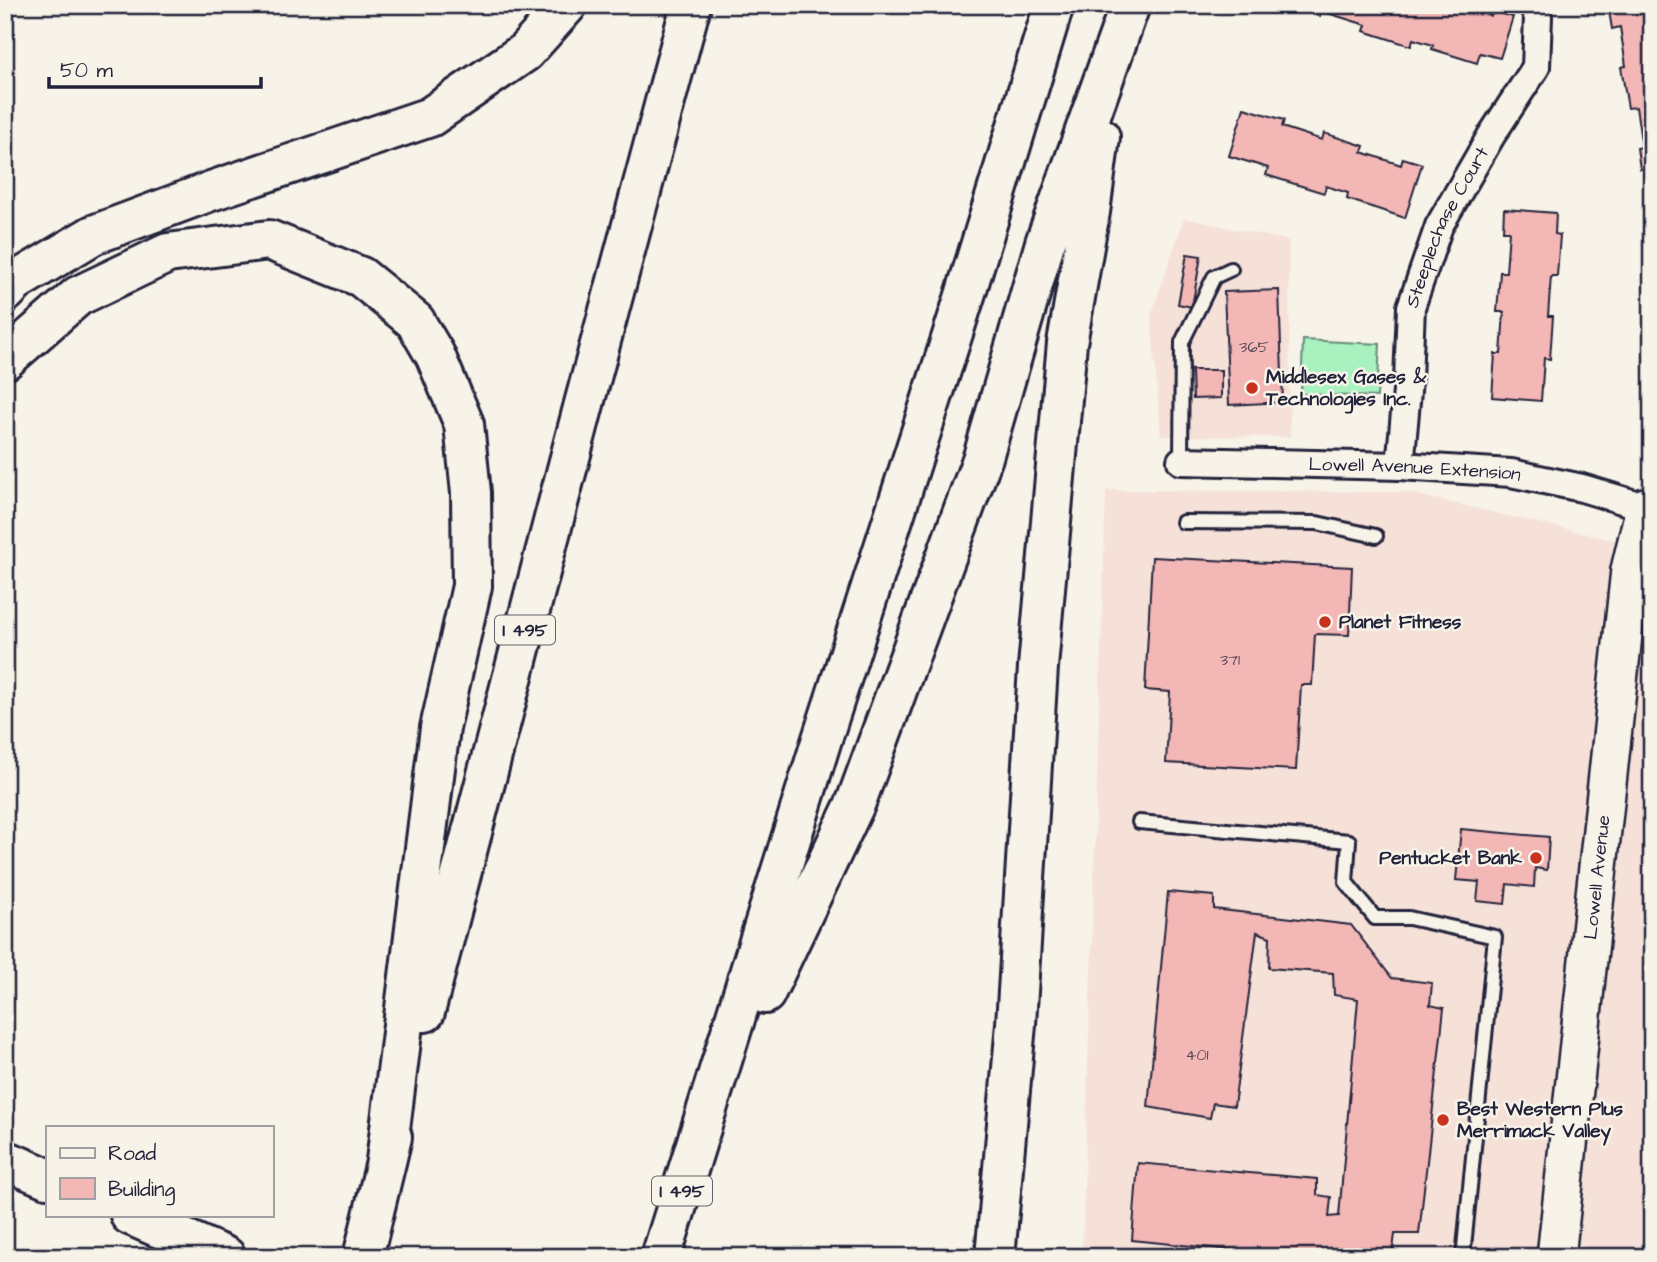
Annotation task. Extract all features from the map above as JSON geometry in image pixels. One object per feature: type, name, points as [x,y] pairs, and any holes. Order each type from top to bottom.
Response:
[{"type":"main road","points":[[5,293],[18,280],[93,234],[429,117],[525,52],[567,5]]},
{"type":"main road","name":"I 495","points":[[363,1257],[691,5]]},
{"type":"main road","name":"I 495","points":[[662,1257],[826,726],[964,299],[1054,5]]},
{"type":"main road","points":[[703,1126],[856,802],[983,457],[1045,243],[1130,5]]},
{"type":"main road","points":[[995,1257],[1016,1024],[1038,667],[1067,343],[1090,212],[1109,66]]},
{"type":"main road","points":[[5,360],[78,296],[168,253],[269,240],[361,277],[415,321],[435,355],[464,424],[471,493],[472,586],[440,729],[386,1161]]},
{"type":"main road","name":"Lowell Avenue","points":[[1556,1257],[1621,640],[1630,570],[1648,508]]},
{"type":"main road","points":[[5,1160],[46,1178]]},
{"type":"main road","points":[[132,1216],[226,1257]]},
{"type":"street","name":"Steeplechase Court","points":[[1400,466],[1411,307],[1439,226],[1491,136],[1536,67],[1538,17],[1533,5]]},
{"type":"street","name":"Lowell Avenue Extension","points":[[1181,461],[1400,466],[1511,473],[1582,488],[1648,508]]},
{"type":"lane","points":[[1181,461],[1182,342],[1214,276],[1231,268]]},
{"type":"lane","points":[[1183,522],[1317,523],[1376,536]]},
{"type":"lane","points":[[1139,822],[1349,841],[1346,882],[1375,918],[1409,918],[1495,937],[1463,1257]]},
{"type":"shaded area","points":[[1184,218],[1289,241],[1290,437],[1161,436],[1151,316]]},
{"type":"shaded area","points":[[1106,490],[1405,492],[1652,549],[1652,1257],[1082,1257]]},
{"type":"green space","points":[[1303,340],[1380,344],[1377,397],[1301,394]]},
{"type":"building","points":[[1286,5],[1456,5],[1491,16],[1493,11],[1513,17],[1500,58],[1480,53],[1477,63],[1432,49],[1433,45],[1413,39],[1411,46],[1364,31],[1366,25],[1321,11],[1320,16]]},
{"type":"building","points":[[1608,5],[1652,5],[1652,168],[1640,169],[1637,148],[1642,147],[1636,107],[1628,108],[1621,67],[1626,66],[1620,27],[1612,29]]},
{"type":"building","points":[[1244,108],[1284,120],[1282,127],[1322,140],[1324,133],[1364,146],[1362,152],[1401,165],[1403,158],[1422,164],[1405,218],[1347,199],[1348,193],[1326,186],[1324,193],[1266,175],[1268,168],[1229,156]]},
{"type":"building","points":[[1504,209],[1556,213],[1555,234],[1560,235],[1557,276],[1551,276],[1548,316],[1553,316],[1550,359],[1544,358],[1541,401],[1492,397],[1495,354],[1501,354],[1504,312],[1497,312],[1500,272],[1506,272],[1509,231],[1503,231]]},
{"type":"building","points":[[1187,254],[1201,256],[1192,307],[1178,304]]},
{"type":"building","points":[[1279,290],[1283,402],[1229,405],[1224,292]]},
{"type":"building","points":[[1192,370],[1221,370],[1221,398],[1193,399]]},
{"type":"building","points":[[1152,557],[1352,567],[1349,635],[1315,634],[1312,685],[1301,685],[1296,770],[1166,763],[1170,692],[1145,690]]},
{"type":"building","points":[[1461,829],[1549,837],[1547,870],[1535,868],[1534,887],[1507,884],[1505,904],[1477,901],[1479,882],[1456,880]]},
{"type":"building","points":[[1168,892],[1214,896],[1214,909],[1351,925],[1392,978],[1432,983],[1430,1005],[1444,1008],[1419,1234],[1395,1234],[1392,1257],[1303,1257],[1132,1240],[1138,1163],[1317,1179],[1317,1195],[1331,1197],[1329,1217],[1339,1216],[1358,999],[1334,995],[1333,973],[1269,968],[1270,937],[1257,932],[1234,1106],[1213,1103],[1210,1118],[1148,1107]]},
{"type":"place","name":"Middlesex Gases & Technologies Inc.","points":[[1252,388]]},
{"type":"place","name":"Planet Fitness","points":[[1325,622]]},
{"type":"place","name":"Pentucket Bank","points":[[1536,858]]},
{"type":"place","name":"Best Western Plus Merrimack Valley","points":[[1443,1120]]}]
